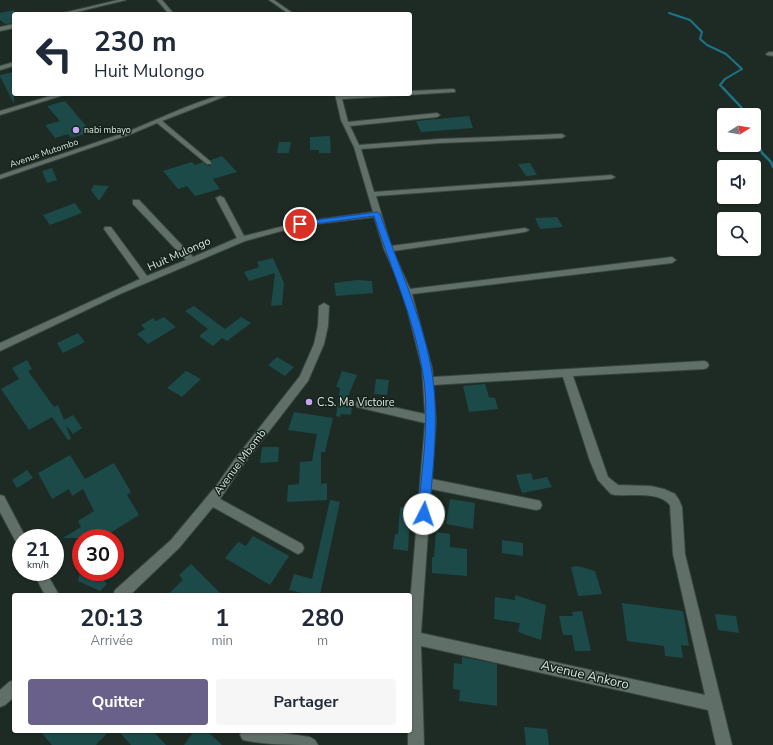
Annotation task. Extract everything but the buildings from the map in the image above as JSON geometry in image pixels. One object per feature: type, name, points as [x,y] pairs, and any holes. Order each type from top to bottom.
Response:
[{"type":"street","points":[[70,12],[124,0]]},
{"type":"street","points":[[159,0],[170,12]]},
{"type":"street","points":[[271,0],[289,12]]},
{"type":"street","points":[[0,29],[12,26]]},
{"type":"street","points":[[0,68],[12,65]]},
{"type":"street","points":[[412,93],[453,91]]},
{"type":"street","points":[[0,113],[57,96]]},
{"type":"street","name":"Avenue Mutombo","points":[[0,177],[117,137],[188,108],[222,96]]},
{"type":"street","points":[[339,96],[342,115],[357,147],[373,194],[377,214],[388,249],[407,292],[424,357],[428,381],[431,420],[413,666],[416,745]]},
{"type":"street","points":[[346,124],[437,115]]},
{"type":"street","points":[[158,121],[209,163]]},
{"type":"street","points":[[357,147],[562,136]]},
{"type":"street","points":[[373,194],[611,177]]},
{"type":"street","points":[[220,198],[242,239]]},
{"type":"street","points":[[136,202],[191,260]]},
{"type":"street","name":"Huit Mulongo","points":[[0,346],[102,298],[146,281],[191,260],[242,239],[300,224],[377,214]]},
{"type":"street","points":[[108,229],[146,281]]},
{"type":"street","points":[[388,249],[525,230]]},
{"type":"street","points":[[407,292],[672,260]]},
{"type":"street","name":"Avenue Mbomb","points":[[122,593],[175,544],[211,500],[304,378],[319,344],[323,326],[324,306]]},
{"type":"street","points":[[428,381],[704,365]]},
{"type":"street","points":[[567,373],[596,461],[604,480],[615,490],[657,492],[669,496],[674,501],[676,508],[679,554],[724,745]]},
{"type":"street","points":[[361,404],[431,420]]},
{"type":"street","points":[[426,483],[536,505]]},
{"type":"street","points":[[0,500],[15,529]]},
{"type":"street","points":[[211,500],[298,548]]},
{"type":"street","points":[[44,581],[51,593]]},
{"type":"street","name":"Avenue Ankoro","points":[[414,638],[714,704]]},
{"type":"street","points":[[0,700],[12,689]]},
{"type":"street","points":[[248,735],[310,745]]},
{"type":"waterway","points":[[669,13],[690,20],[702,32],[700,39],[707,45],[726,54],[742,69],[725,79],[720,85],[723,88]]},
{"type":"waterway","points":[[723,88],[742,108]]},
{"type":"waterway","points":[[761,151],[771,162],[773,167]]},
{"type":"place","name":"nabi mbayo","points":[[76,130]]},
{"type":"place","name":"C.S. Ma Victoire","points":[[309,402]]},
{"type":"route","points":[[300,224],[333,218],[377,214],[388,249],[407,292],[427,368],[431,420],[424,514]]}]
